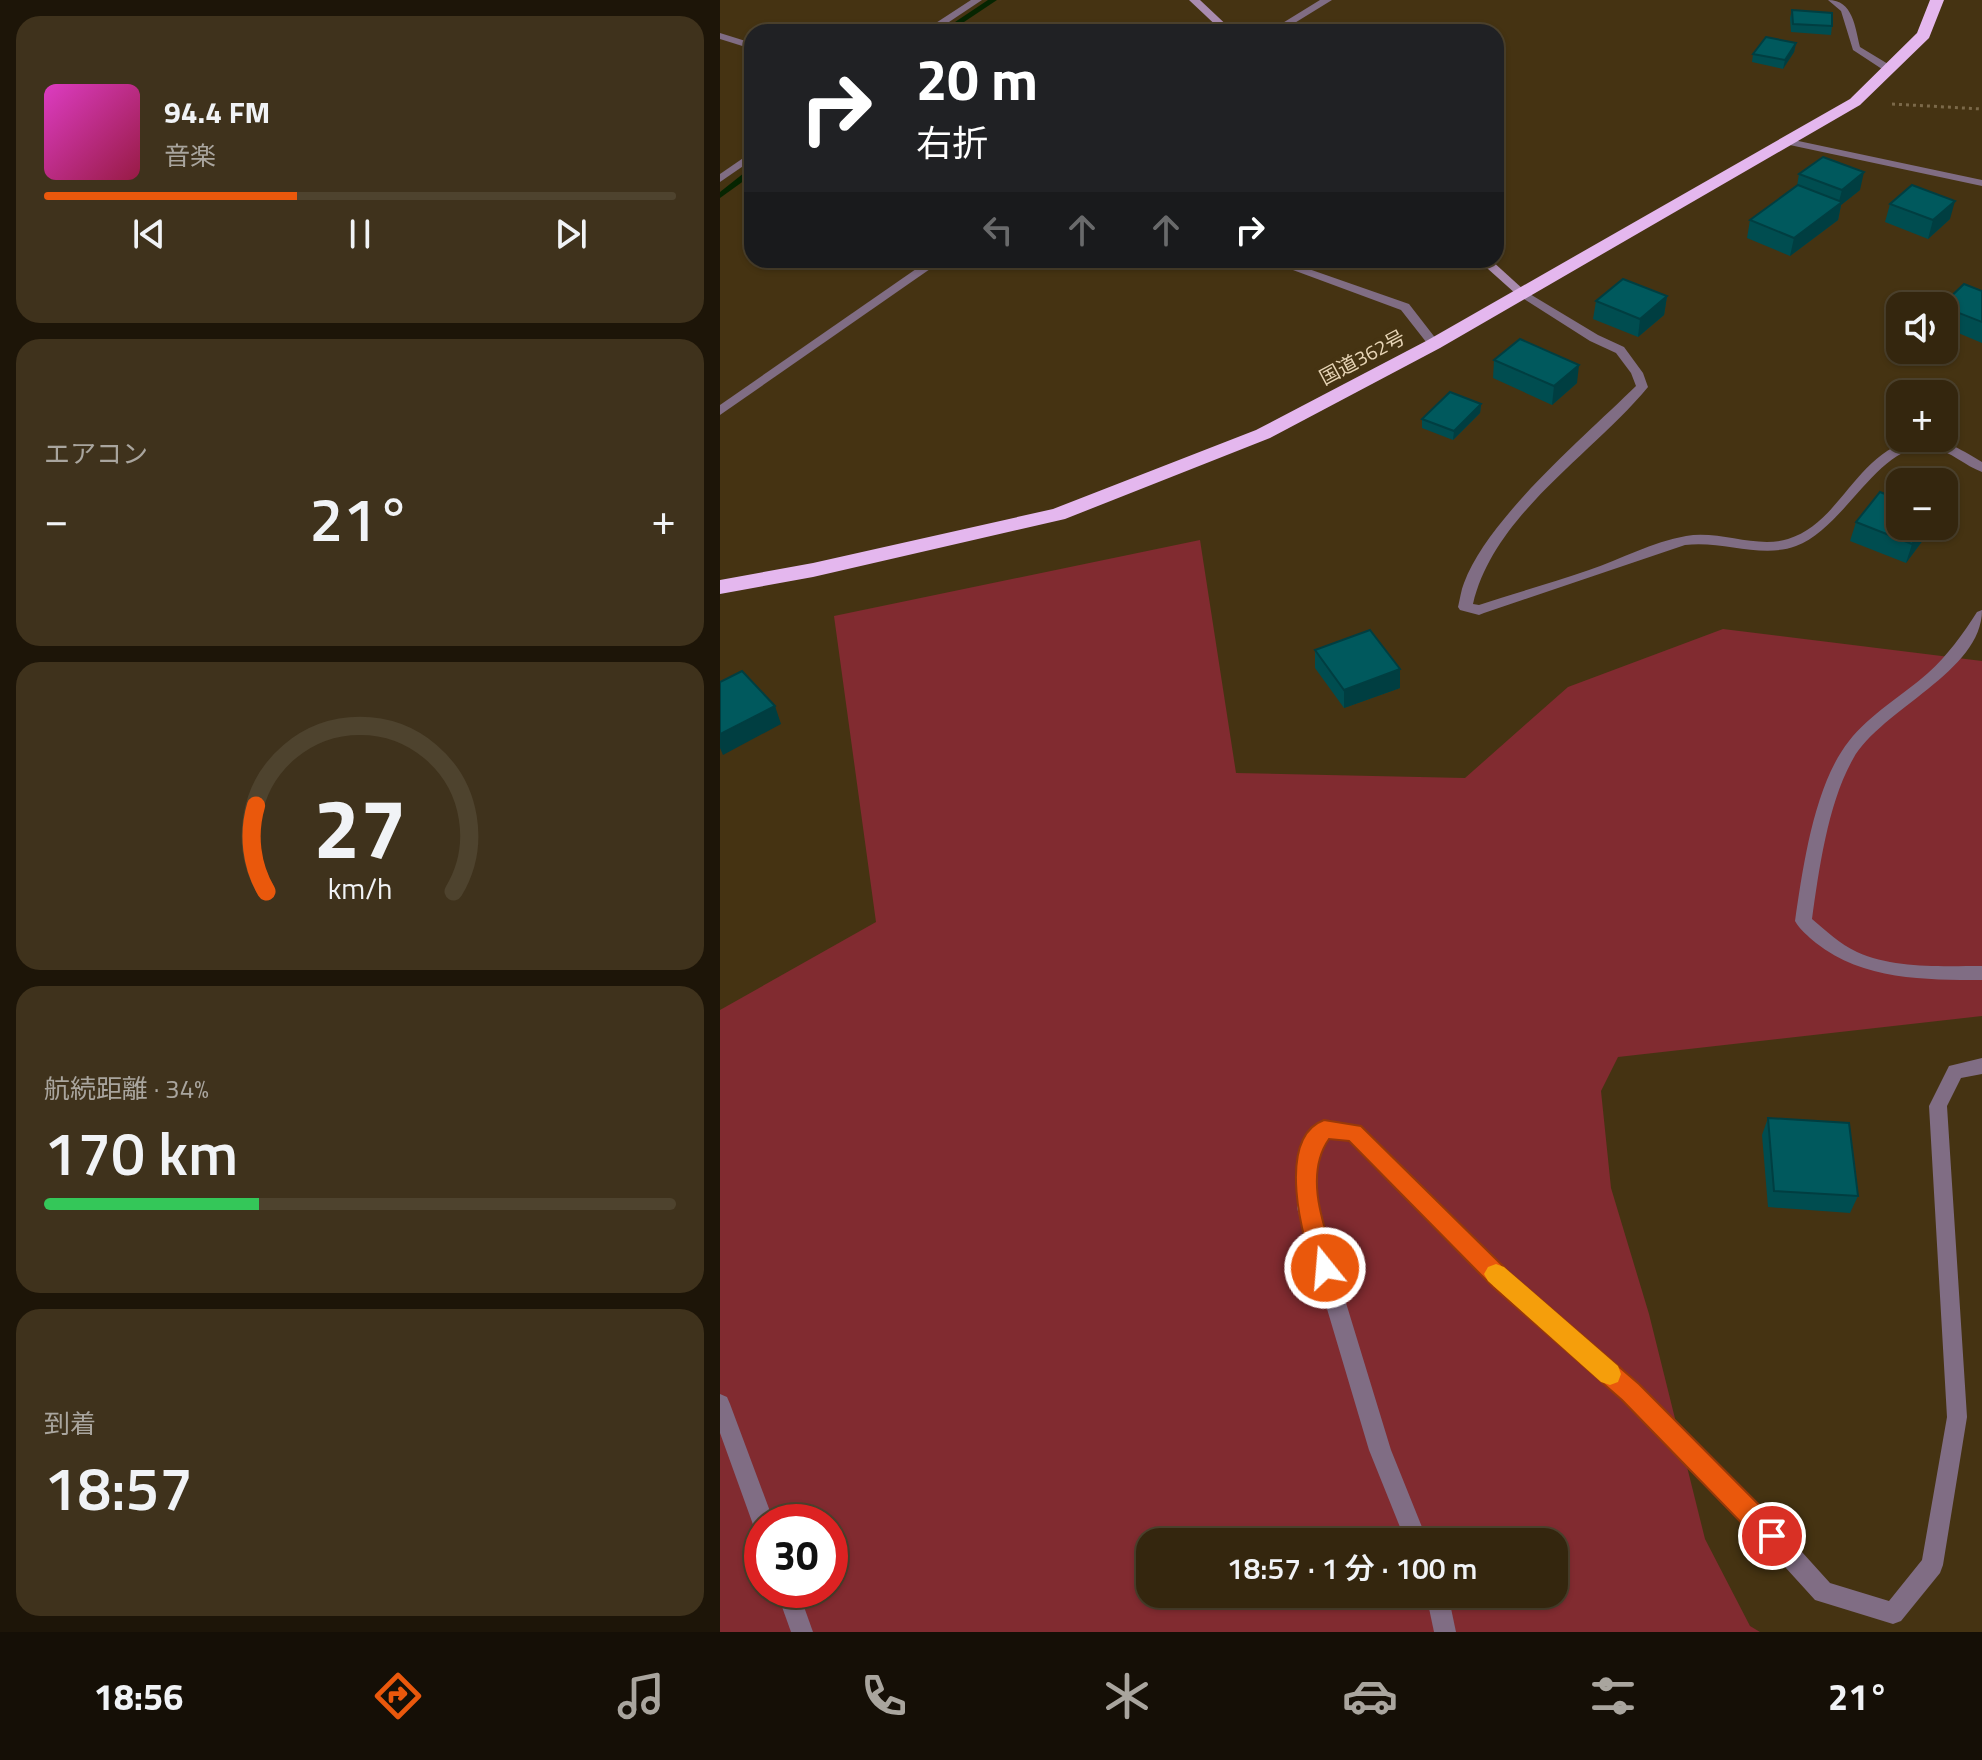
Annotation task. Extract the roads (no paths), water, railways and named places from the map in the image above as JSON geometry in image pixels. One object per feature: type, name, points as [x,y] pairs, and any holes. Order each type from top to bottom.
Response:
[{"type":"highway","name":"国道362号","points":[[720,587],[813,570],[1058,514],[1263,434],[1434,344],[1855,102],[1924,35],[1937,0]]},
{"type":"street","points":[[940,24],[977,0]]},
{"type":"street","points":[[1194,0],[1220,24]]},
{"type":"street","points":[[1286,24],[1327,0]]},
{"type":"street","points":[[1833,0],[1845,10],[1856,48],[1889,69]]},
{"type":"street","points":[[720,36],[744,44]]},
{"type":"street","points":[[1789,142],[1982,183]]},
{"type":"street","points":[[720,179],[744,161]]},
{"type":"street","points":[[720,411],[926,268]]},
{"type":"street","points":[[1295,268],[1405,307],[1434,344]]},
{"type":"street","points":[[1493,268],[1520,292],[1594,338],[1620,350],[1637,373],[1642,387],[1542,489],[1482,557],[1465,594],[1465,607],[1479,610],[1596,572],[1667,544],[1701,539],[1757,546],[1791,544],[1817,528],[1884,455],[1916,443],[1945,447],[1982,468]]},
{"type":"street","points":[[1982,615],[1968,638],[1935,675],[1851,747],[1835,785],[1820,835],[1807,884],[1803,921],[1817,934],[1858,960],[1940,973],[1982,973]]},
{"type":"street","points":[[1411,1528],[1380,1450],[1307,1208],[1309,1151],[1324,1129],[1354,1133],[1501,1280],[1631,1392],[1755,1517],[1823,1592],[1893,1613],[1932,1565],[1957,1417],[1938,1106],[1955,1071],[1982,1066]]},
{"type":"street","points":[[720,1404],[756,1504]]},
{"type":"street","points":[[793,1608],[802,1632]]},
{"type":"street","points":[[1440,1608],[1445,1632]]},
{"type":"waterway","points":[[956,24],[993,0]]},
{"type":"waterway","points":[[720,196],[744,177]]}]
